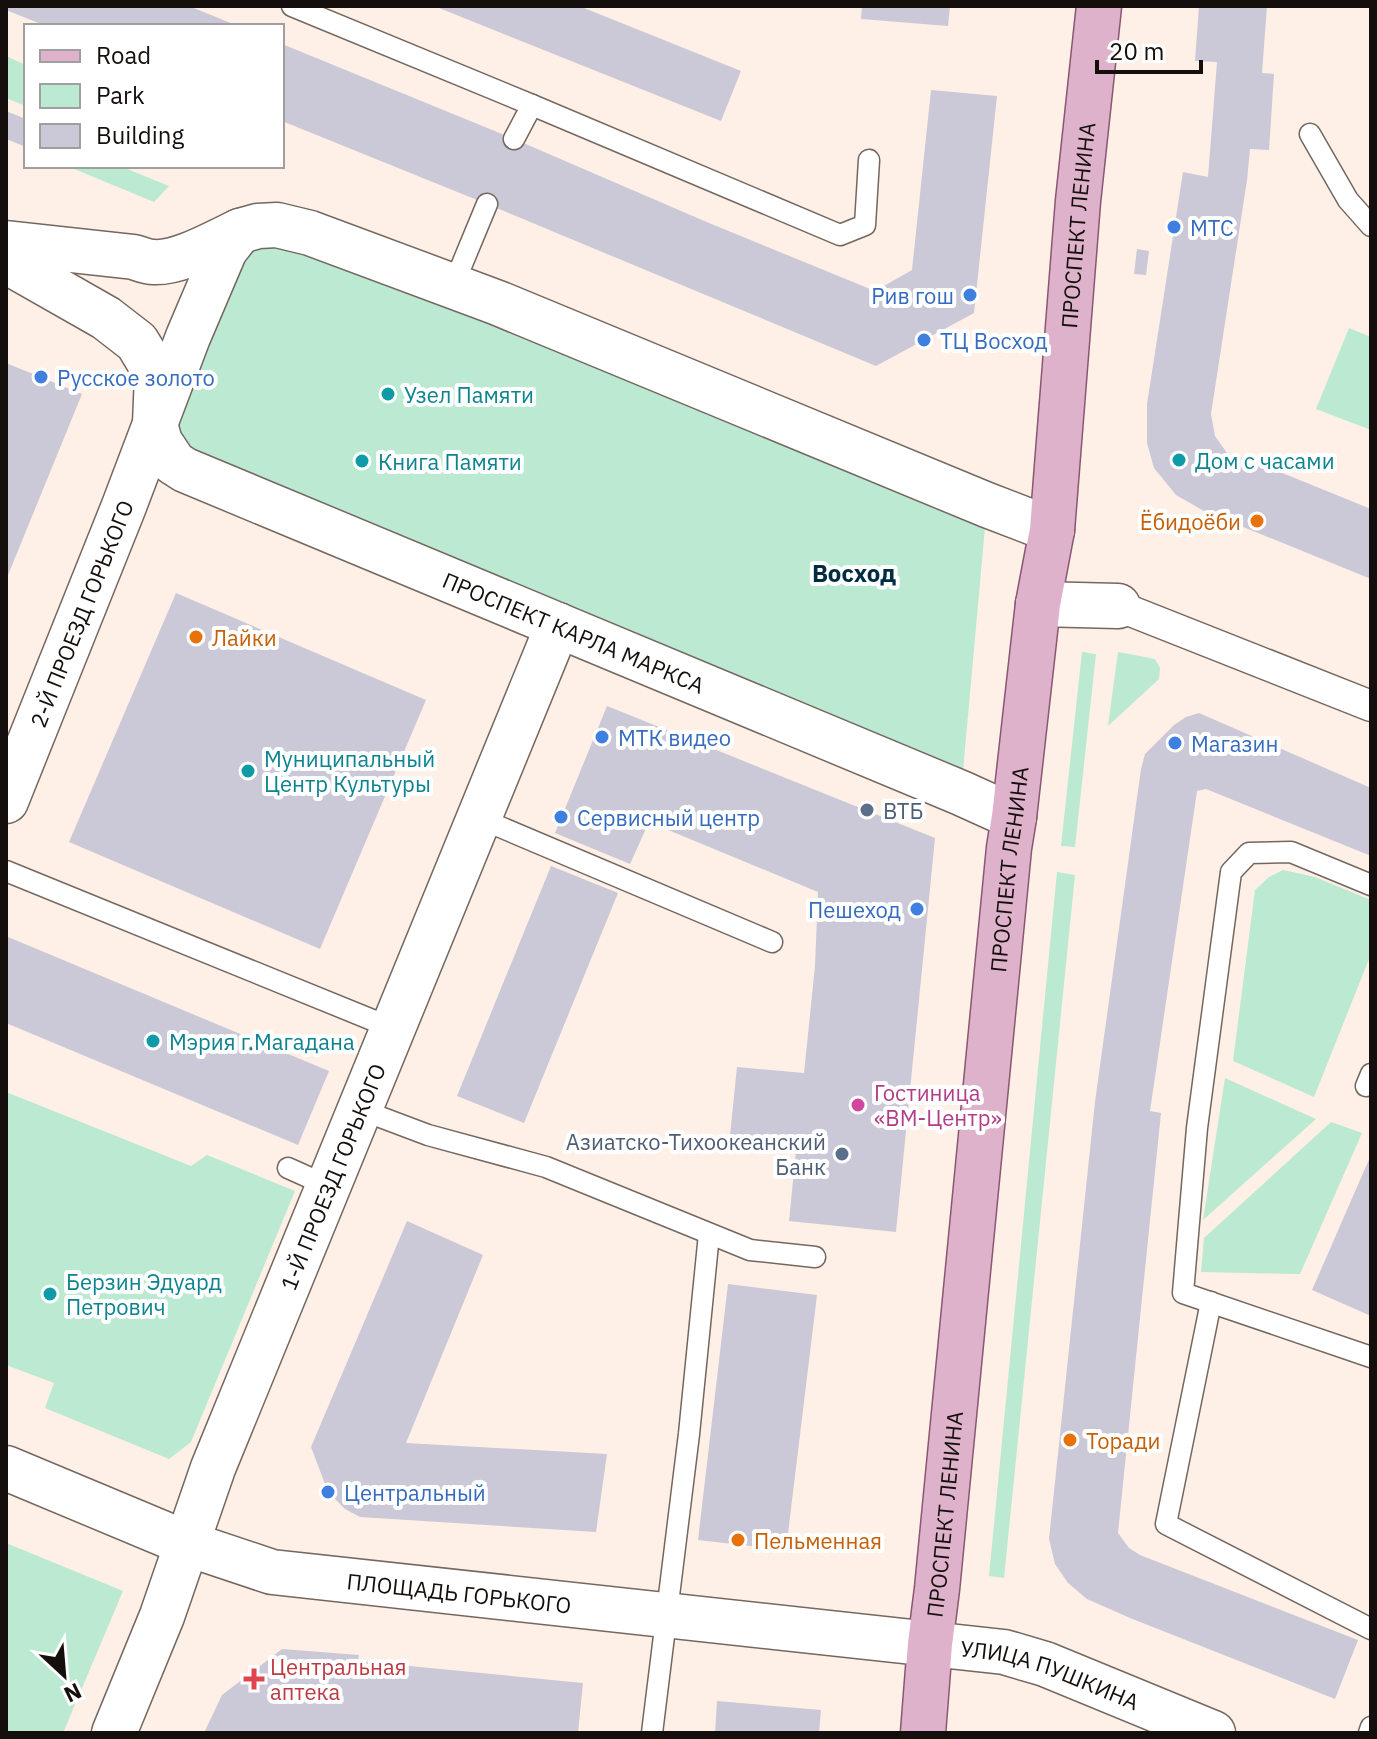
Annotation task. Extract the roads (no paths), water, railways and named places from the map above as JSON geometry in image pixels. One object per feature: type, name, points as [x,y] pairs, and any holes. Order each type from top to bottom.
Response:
[{"type":"main road","name":"ПРОСПЕКТ ЛЕНИНА","points":[[923,1733],[1009,848],[1038,604],[1052,530],[1078,201],[1099,6]]},
{"type":"street","points":[[6,243],[134,257],[154,262],[172,260],[258,226],[277,225],[310,233],[453,286],[1052,530]]},
{"type":"street","points":[[155,424],[225,250],[240,231]]},
{"type":"street","name":"ПРОСПЕКТ КАРЛА МАРКСА","points":[[6,261],[106,318],[137,342],[157,375],[155,424],[160,442],[174,463],[185,470],[1014,817]]},
{"type":"street","name":"2-Й ПРОЕЗД ГОРЬКОГО","points":[[6,801],[155,424]]},
{"type":"street","points":[[1038,604],[1118,606],[1371,706]]},
{"type":"street","name":"1-Й ПРОЕЗД ГОРЬКОГО","points":[[114,1733],[162,1616],[213,1468],[558,625]]},
{"type":"street","name":"ПЛОЩАДЬ ГОРЬКОГО","points":[[6,1468],[188,1544],[249,1566],[284,1574],[930,1644]]},
{"type":"street","name":"УЛИЦА ПУШКИНА","points":[[930,1644],[984,1649],[1023,1657],[1213,1733]]},
{"type":"lane","points":[[292,6],[840,235],[865,225],[869,160]]},
{"type":"lane","points":[[514,139],[532,105]]},
{"type":"lane","points":[[1310,134],[1348,200],[1371,226]]},
{"type":"lane","points":[[453,286],[487,204]]},
{"type":"lane","points":[[479,818],[772,942]]},
{"type":"lane","points":[[1371,885],[1291,852],[1249,853],[1231,872],[1197,1128],[1183,1293],[1371,1357]]},
{"type":"lane","points":[[6,871],[392,1028]]},
{"type":"lane","points":[[359,1109],[428,1135],[546,1167],[750,1250],[815,1257]]},
{"type":"lane","points":[[288,1168],[328,1186]]},
{"type":"lane","points":[[652,1733],[689,1434],[709,1234]]},
{"type":"lane","points":[[1211,1302],[1166,1524],[1371,1629]]},
{"type":"place","name":"МТС","points":[[1174,227]]},
{"type":"place","name":"Рив гош","points":[[970,295]]},
{"type":"place","name":"ТЦ Восход","points":[[924,340]]},
{"type":"place","name":"Русское золото","points":[[41,377]]},
{"type":"place","name":"Узел Памяти","points":[[388,394]]},
{"type":"place","name":"Дом с часами","points":[[1179,460]]},
{"type":"place","name":"Книга Памяти","points":[[362,461]]},
{"type":"place","name":"Ёбидоёби","points":[[1257,521]]},
{"type":"place","name":"Лайки","points":[[196,637]]},
{"type":"place","name":"МТК видео","points":[[602,737]]},
{"type":"place","name":"Магазин","points":[[1175,743]]},
{"type":"place","name":"Муниципальный Центр Культуры","points":[[248,771]]},
{"type":"place","name":"ВТБ","points":[[867,810]]},
{"type":"place","name":"Сервисный центр","points":[[561,817]]},
{"type":"place","name":"Пешеход","points":[[917,909]]},
{"type":"place","name":"Мэрия г.Магадана","points":[[153,1041]]},
{"type":"place","name":"Гостиница «ВМ-Центр»","points":[[858,1105]]},
{"type":"place","name":"Азиатско-Тихоокеанский Банк","points":[[842,1154]]},
{"type":"place","name":"Берзин Эдуард Петрович","points":[[50,1294]]},
{"type":"place","name":"Торади","points":[[1070,1440]]},
{"type":"place","name":"Центральный","points":[[328,1492]]},
{"type":"place","name":"Пельменная","points":[[738,1540]]},
{"type":"place","name":"Центральная аптека","points":[[254,1679]]},
{"type":"district","name":"Восход","points":[[854,573]]}]
